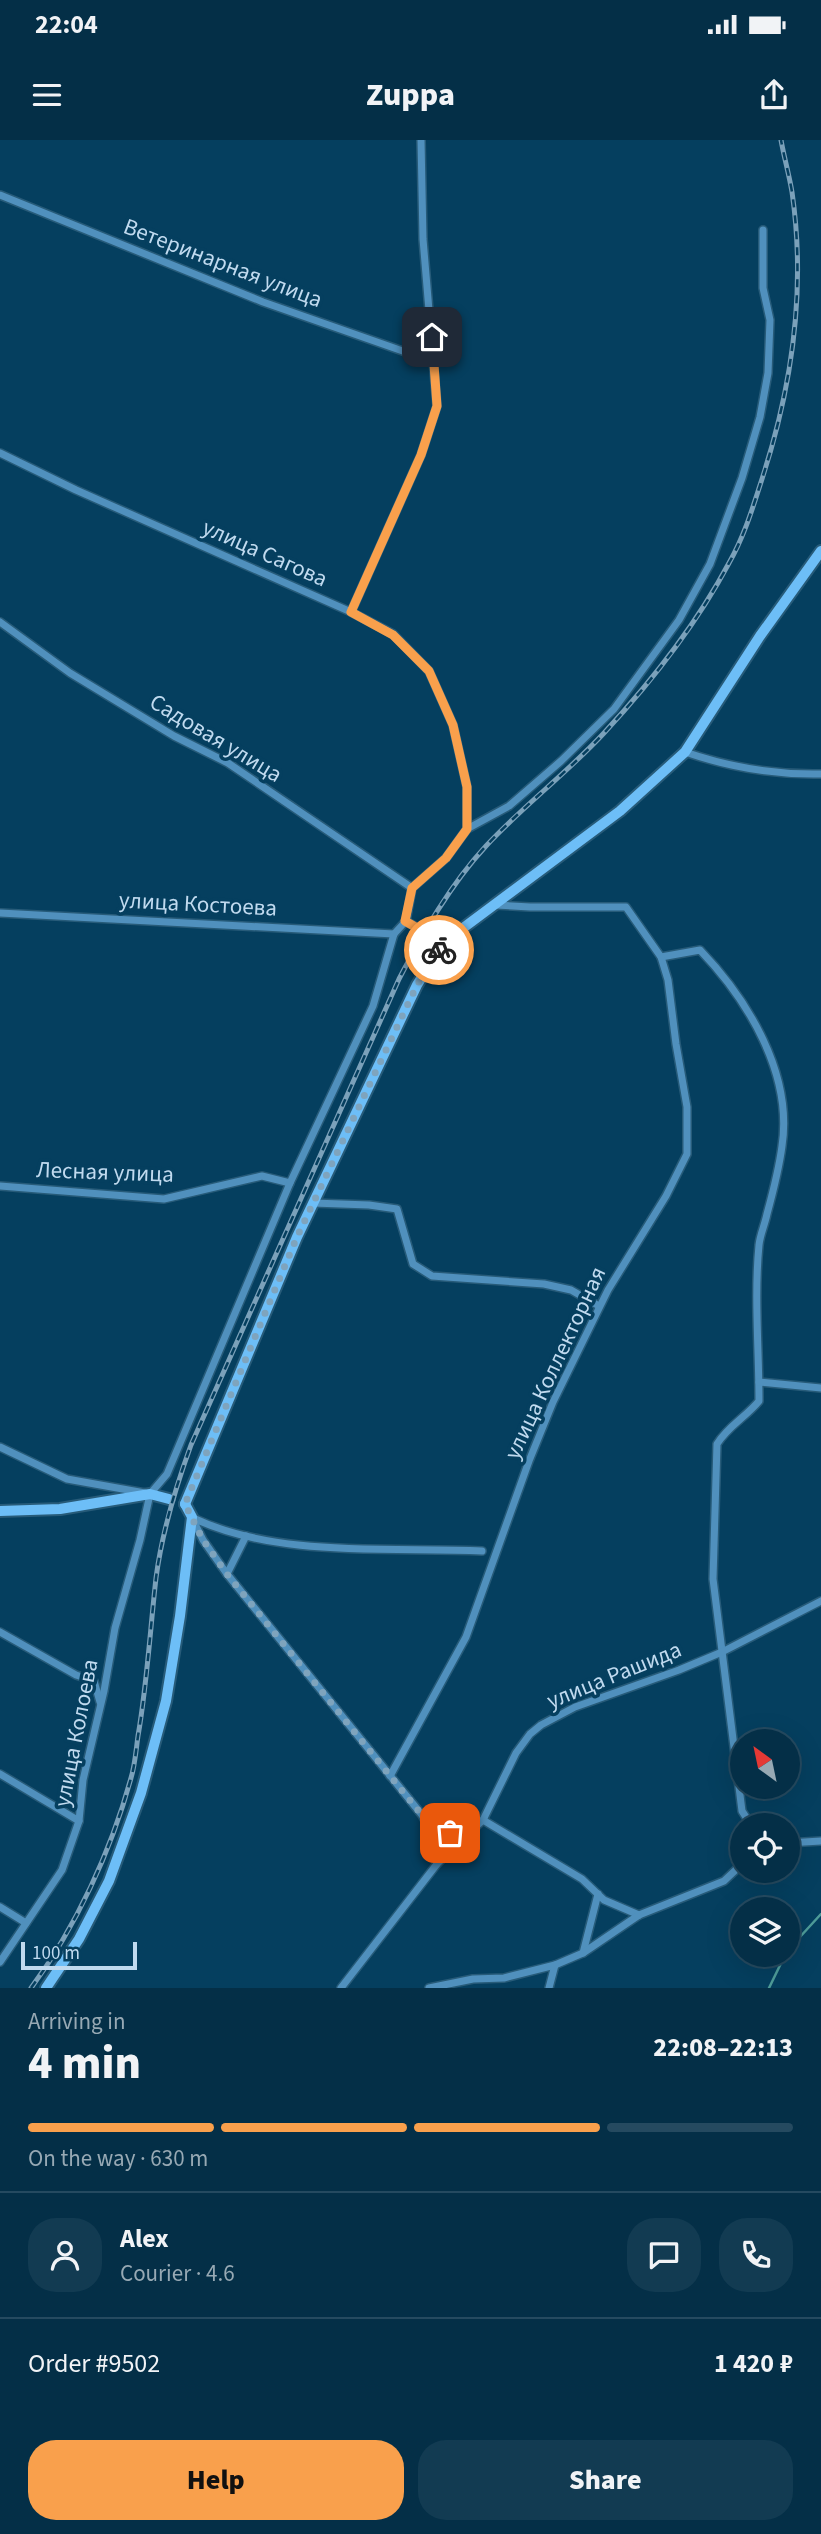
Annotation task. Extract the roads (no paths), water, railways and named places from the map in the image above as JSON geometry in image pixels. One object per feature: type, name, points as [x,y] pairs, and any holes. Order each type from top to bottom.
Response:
[{"type":"street","points":[[351,612],[421,455],[437,406],[423,239],[421,140]]},
{"type":"street","name":"Ветеринарная улица","points":[[0,195],[263,302],[435,362]]},
{"type":"street","points":[[0,1511],[60,1509],[150,1494],[167,1474],[290,1183],[373,1006],[394,934],[405,921],[412,888],[446,858],[467,829],[509,806],[561,761],[614,709],[679,620],[710,564],[742,478],[760,416],[768,373],[770,320],[763,288],[763,230]]},
{"type":"street","name":"улица Сагова","points":[[0,453],[76,490],[351,612],[393,635],[429,671],[453,725],[467,787],[467,829]]},
{"type":"street","points":[[176,1501],[417,985],[443,943],[620,811],[685,752],[760,636],[821,551]]},
{"type":"street","name":"Садовая улица","points":[[0,622],[70,673],[174,736],[228,762],[412,888]]},
{"type":"street","points":[[685,752],[719,764],[797,775],[821,774]]},
{"type":"street","points":[[496,905],[626,907],[661,957],[700,950],[712,962],[763,1039],[782,1095],[785,1117],[782,1147],[759,1243],[759,1401],[751,1411],[725,1431],[717,1444],[713,1579],[743,1813]]},
{"type":"street","name":"улица Костоева","points":[[0,913],[394,934]]},
{"type":"street","points":[[405,921],[443,943]]},
{"type":"street","name":"улица Коллекторная","points":[[390,1776],[466,1637],[553,1402],[600,1306],[666,1196],[687,1154],[687,1107],[668,980],[661,957]]},
{"type":"street","name":"Лесная улица","points":[[0,1186],[164,1199],[253,1177],[262,1176],[290,1183]]},
{"type":"street","points":[[313,1203],[397,1209],[413,1264],[432,1276],[544,1284],[571,1290],[600,1306]]},
{"type":"street","points":[[759,1382],[821,1388]]},
{"type":"street","points":[[0,1447],[67,1479],[176,1501],[192,1517],[219,1530],[246,1536],[305,1546],[482,1551]]},
{"type":"street","name":"улица Колоева","points":[[0,1962],[62,1870],[79,1821],[83,1780],[115,1628],[150,1494]]},
{"type":"street","points":[[192,1517],[203,1540],[227,1574],[422,1815],[434,1837],[437,1864]]},
{"type":"street","points":[[46,1988],[79,1939],[109,1881],[141,1793],[166,1701],[192,1517]]},
{"type":"street","points":[[227,1574],[246,1536]]},
{"type":"street","points":[[188,1543],[195,1538],[203,1540]]},
{"type":"street","name":"улица Рашида","points":[[341,1988],[437,1864],[484,1820],[516,1753],[530,1734],[541,1725],[575,1707],[722,1652],[821,1601]]},
{"type":"street","points":[[0,1632],[76,1675],[94,1681],[101,1703]]},
{"type":"street","points":[[0,1774],[79,1821]]},
{"type":"street","points":[[422,1815],[444,1831],[457,1834],[470,1832]]},
{"type":"street","points":[[484,1820],[582,1879],[604,1900],[639,1915]]},
{"type":"street","points":[[800,1842],[821,1841]]},
{"type":"street","points":[[429,1988],[473,1979],[504,1978],[555,1965],[583,1953],[639,1915],[724,1881],[730,1875]]},
{"type":"street","points":[[583,1953],[598,1894]]},
{"type":"street","points":[[0,1907],[26,1923]]},
{"type":"street","points":[[549,1988],[555,1965]]},
{"type":"waterway","points":[[800,1937],[821,1914]]},
{"type":"waterway","points":[[769,1988],[779,1967]]},
{"type":"railway","points":[[31,1988],[63,1940],[90,1888],[113,1833],[131,1778],[144,1697],[162,1544],[191,1445],[399,979],[438,910],[473,861],[500,831],[604,733],[672,652],[716,586],[744,532],[781,409],[794,337],[797,301],[796,228],[792,192],[781,140]]}]
